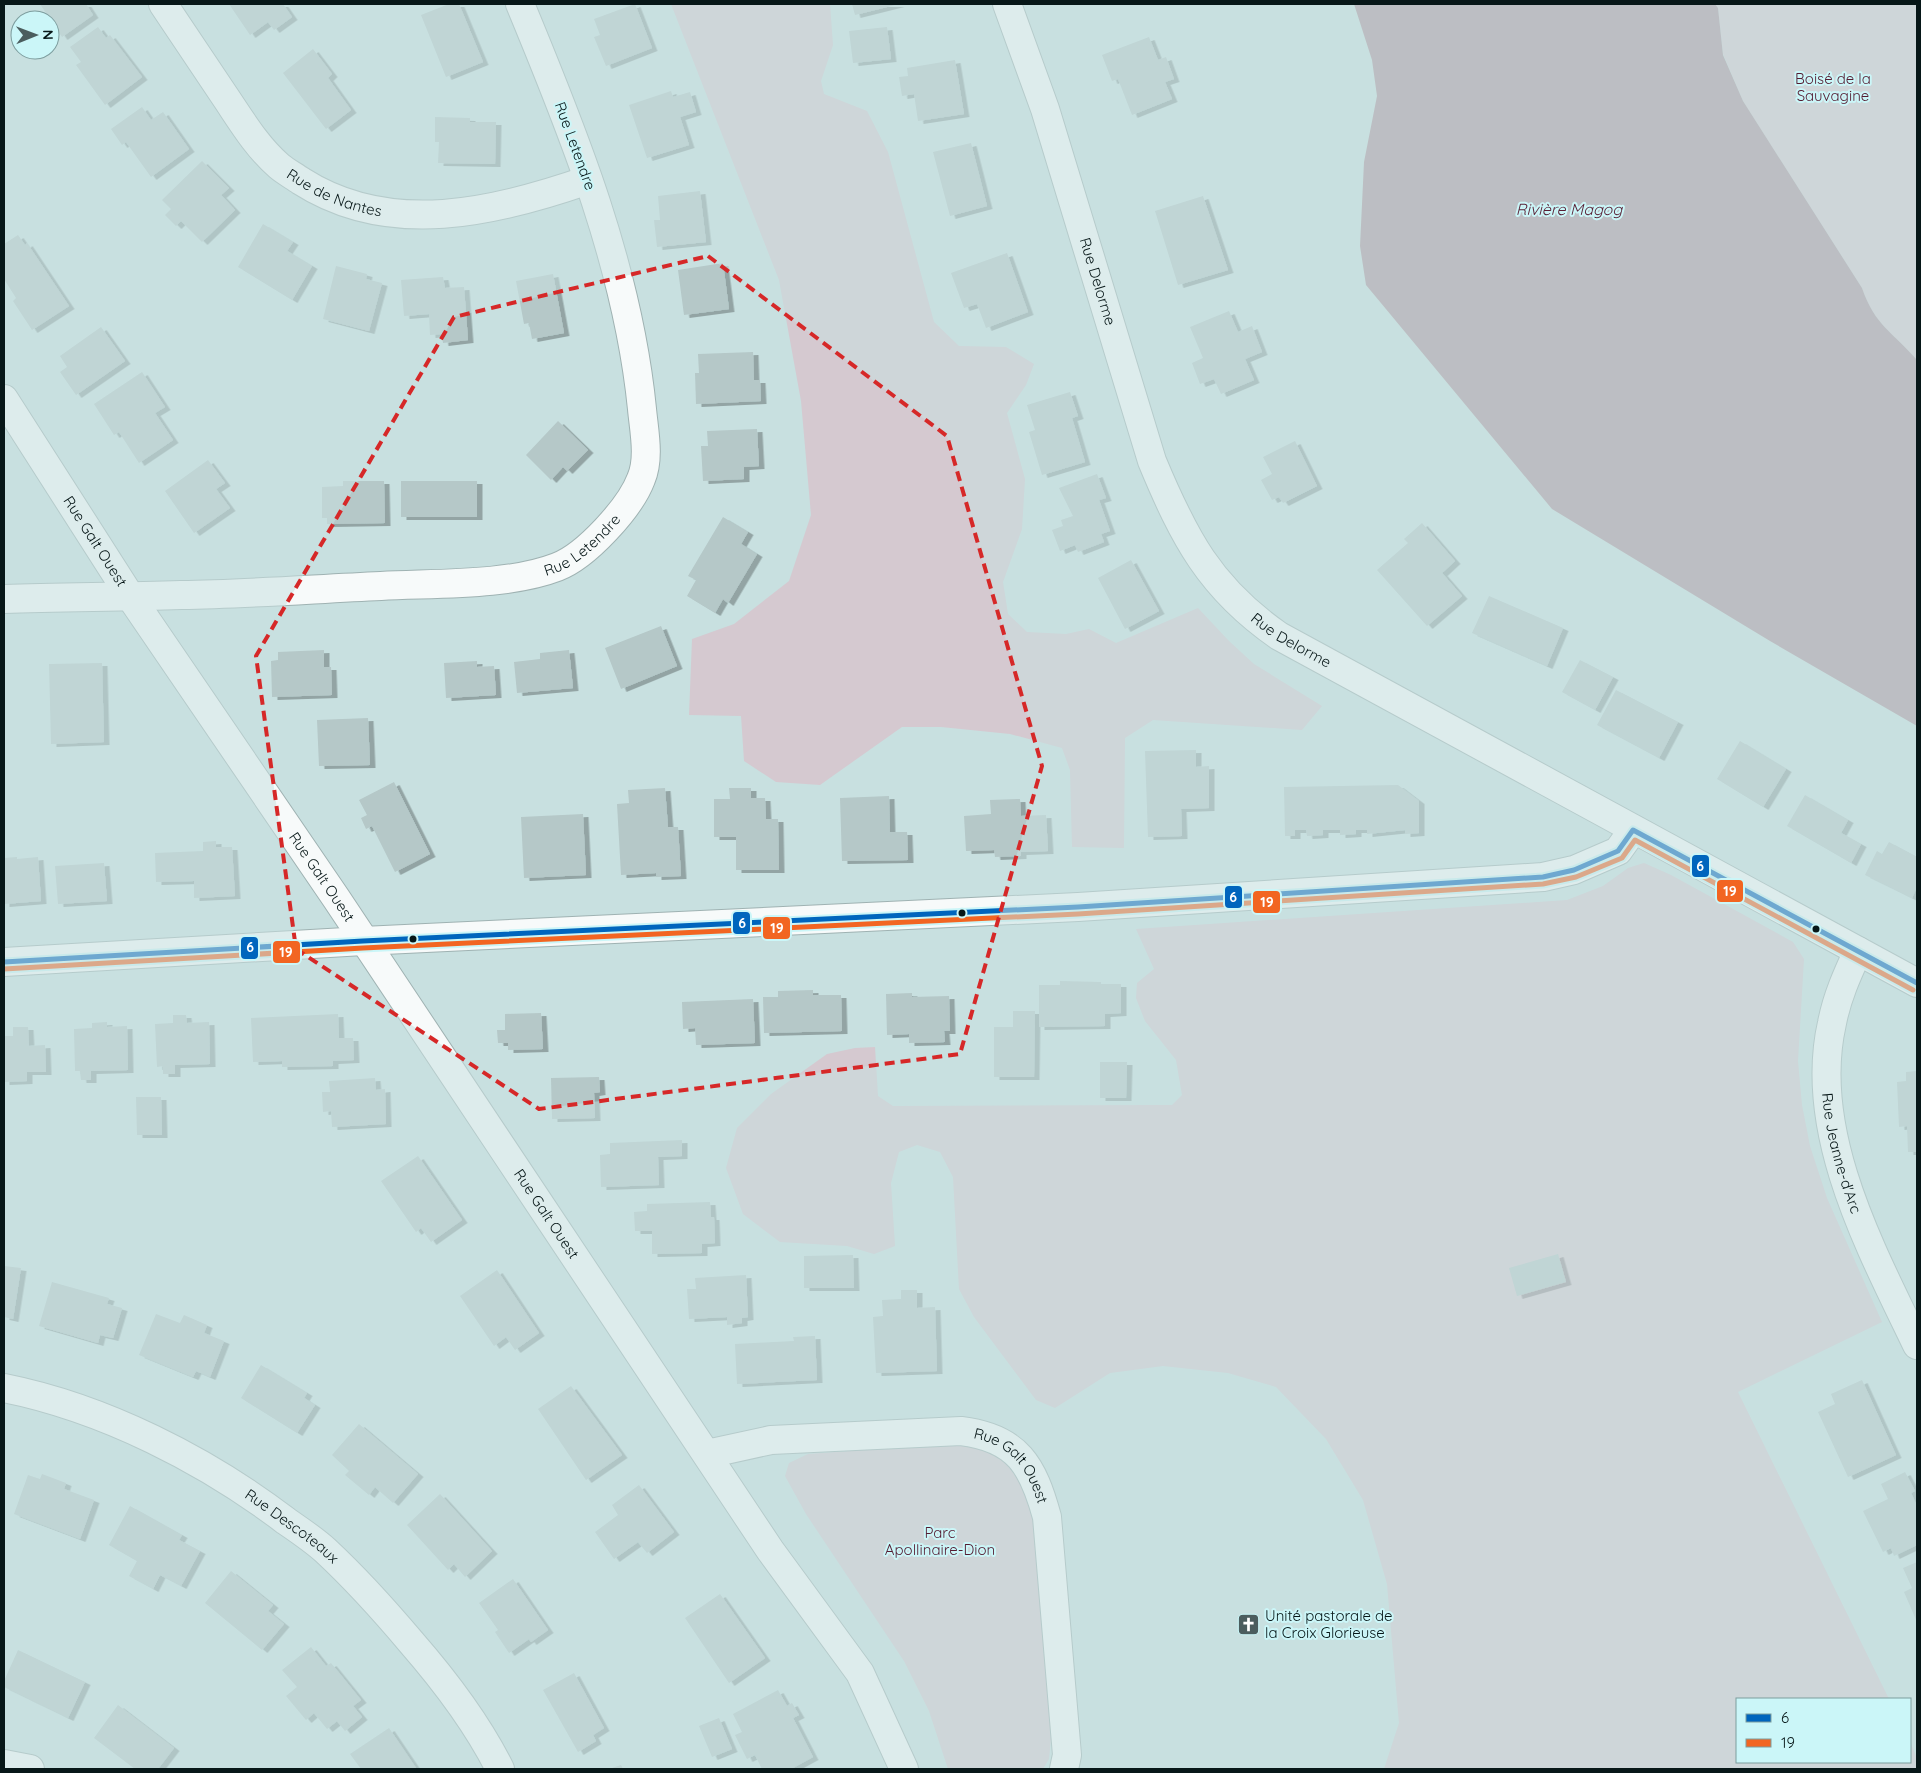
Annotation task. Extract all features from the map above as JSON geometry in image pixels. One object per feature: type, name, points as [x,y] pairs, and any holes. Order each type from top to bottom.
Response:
[{"type":"street","name":"Rue de Nantes","points":[[163,4],[254,140],[280,167],[319,192],[362,208],[401,215],[443,214],[481,210],[552,192],[588,180]]},
{"type":"street","name":"Rue Letendre","points":[[4,599],[182,595],[495,580],[557,567],[580,553],[599,536],[629,500],[642,478],[646,452],[640,396],[628,316],[610,244],[588,180],[520,4]]},
{"type":"street","name":"Rue Delorme","points":[[1007,4],[1045,109],[1152,461],[1171,508],[1211,575],[1245,611],[1279,636],[1917,983]]},
{"type":"street","name":"Rue Galt Ouest","points":[[4,399],[130,596],[336,898],[363,942],[770,1550],[860,1673],[904,1769]]},
{"type":"street","points":[[4,962],[363,942],[1078,907],[1543,877],[1574,870],[1618,852],[1633,830]]},
{"type":"street","name":"Rue Jeanne-d'Arc","points":[[1858,951],[1842,986],[1831,1024],[1827,1066],[1829,1111],[1843,1176],[1880,1268],[1917,1345]]},
{"type":"street","name":"Rue Descoteaux","points":[[4,1388],[27,1392],[114,1422],[192,1457],[258,1500],[324,1549],[376,1600],[432,1666],[462,1706],[500,1769]]},
{"type":"street","name":"Rue Galt Ouest","points":[[707,1454],[771,1440],[961,1431],[982,1433],[1002,1443],[1027,1464],[1038,1484],[1048,1517],[1067,1755],[1064,1769]]},
{"type":"street","points":[[4,1764],[30,1769]]},
{"type":"highlighted area","points":[[708,256],[947,436],[1042,766],[960,1054],[539,1109],[296,949],[256,656],[454,317]]},
{"type":"green space","points":[[671,4],[830,4],[833,45],[821,81],[824,94],[867,111],[888,152],[934,322],[959,346],[1006,347],[1034,364],[1026,385],[1007,413],[1025,479],[1022,529],[1003,582],[1008,614],[1027,632],[1066,634],[1089,629],[1116,643],[1198,608],[1254,664],[1322,706],[1302,730],[1153,720],[1125,738],[1124,848],[1072,847],[1070,770],[1062,748],[1010,734],[941,727],[902,727],[820,785],[776,782],[744,761],[741,716],[689,715],[692,639],[734,624],[789,581],[811,515],[801,401],[779,280]]},
{"type":"green space","name":"Boisé de la Sauvagine","points":[[1715,4],[1917,4],[1917,360],[1879,320],[1867,301],[1862,288],[1743,101],[1723,54],[1718,8]]},
{"type":"green space","points":[[1644,863],[1671,875],[1793,942],[1804,959],[1798,1061],[1802,1105],[1810,1146],[1827,1198],[1882,1322],[1738,1392],[1889,1698],[1736,1698],[1736,1763],[1911,1763],[1911,1744],[1917,1758],[1917,1769],[1384,1769],[1399,1723],[1387,1584],[1363,1500],[1326,1439],[1276,1387],[1228,1373],[1163,1366],[1110,1373],[1055,1408],[1036,1400],[974,1317],[959,1289],[953,1177],[940,1152],[917,1145],[899,1152],[891,1183],[895,1246],[874,1254],[847,1246],[780,1242],[743,1214],[726,1168],[737,1128],[771,1094],[827,1054],[855,1048],[875,1047],[878,1096],[893,1106],[1172,1105],[1182,1095],[1176,1060],[1145,1021],[1136,998],[1137,983],[1154,969],[1136,929],[1567,900],[1603,886],[1628,868]]},
{"type":"green space","name":"Parc Apollinaire-Dion","points":[[959,1443],[993,1452],[1020,1474],[1036,1517],[1051,1738],[1049,1759],[1043,1769],[948,1769],[929,1711],[904,1661],[806,1514],[785,1476],[789,1463],[808,1454]]},
{"type":"water","name":"Rivière Magog","points":[[1354,4],[1715,4],[1718,8],[1723,55],[1743,101],[1862,288],[1867,301],[1879,320],[1917,360],[1917,726],[1770,641],[1552,509],[1366,285],[1360,246],[1364,162],[1377,96],[1372,60]]},
{"type":"building","points":[[40,4],[86,4],[93,15],[62,37],[60,34],[60,10],[44,10]]},
{"type":"building","points":[[229,4],[283,4],[292,17],[274,30],[268,22],[250,35]]},
{"type":"building","points":[[449,4],[459,4],[483,62],[446,77],[421,15]]},
{"type":"building","points":[[635,4],[652,48],[606,66],[594,37],[600,35],[594,19]]},
{"type":"building","points":[[852,4],[899,4],[855,15]]},
{"type":"building","points":[[98,27],[106,38],[110,35],[142,77],[105,105],[76,65],[81,62],[70,47]]},
{"type":"building","points":[[887,27],[891,59],[853,63],[849,31]]},
{"type":"building","points":[[1149,37],[1158,60],[1166,57],[1174,79],[1165,82],[1172,99],[1132,115],[1118,79],[1112,81],[1102,55]]},
{"type":"building","points":[[313,49],[332,74],[328,78],[351,110],[326,129],[283,73]]},
{"type":"building","points":[[955,60],[964,114],[918,121],[914,94],[902,96],[899,77],[908,76],[907,68]]},
{"type":"building","points":[[671,91],[673,97],[690,92],[696,112],[680,117],[689,145],[647,158],[629,105]]},
{"type":"building","points":[[142,107],[151,120],[163,112],[189,149],[151,177],[126,142],[122,145],[111,129]]},
{"type":"building","points":[[435,117],[470,118],[470,122],[496,122],[495,164],[438,163],[439,142],[435,142]]},
{"type":"building","points":[[971,143],[987,206],[950,216],[933,152]]},
{"type":"building","points":[[202,161],[229,188],[221,195],[235,210],[202,242],[181,221],[176,226],[165,215],[171,209],[162,200]]},
{"type":"building","points":[[700,191],[706,242],[657,247],[654,220],[660,220],[658,196]]},
{"type":"building","points":[[1203,196],[1228,270],[1178,285],[1155,211]]},
{"type":"building","points":[[263,224],[293,242],[287,251],[312,266],[292,300],[238,267]]},
{"type":"building","points":[[18,235],[25,245],[27,243],[69,306],[32,330],[13,301],[16,298],[4,279],[4,244]]},
{"type":"building","points":[[1007,253],[1028,312],[986,328],[977,304],[964,308],[951,273]]},
{"type":"building","points":[[723,263],[729,309],[684,315],[678,270]]},
{"type":"building","points":[[336,266],[367,274],[366,279],[382,283],[369,331],[323,319]]},
{"type":"building","points":[[553,274],[564,333],[532,339],[529,323],[524,324],[516,281]]},
{"type":"building","points":[[443,277],[445,288],[464,287],[468,340],[443,343],[442,334],[430,335],[429,314],[404,316],[401,280]]},
{"type":"building","points":[[1229,311],[1238,332],[1252,326],[1262,352],[1245,359],[1254,380],[1221,394],[1214,379],[1200,384],[1192,363],[1203,358],[1190,327]]},
{"type":"building","points":[[101,327],[125,361],[76,395],[60,372],[67,367],[60,356]]},
{"type":"building","points":[[753,352],[754,380],[760,380],[761,401],[696,404],[695,373],[699,373],[698,354]]},
{"type":"building","points":[[142,372],[165,407],[155,413],[173,440],[139,463],[119,432],[114,435],[94,404]]},
{"type":"building","points":[[1070,392],[1078,416],[1072,418],[1085,462],[1042,475],[1029,432],[1035,430],[1027,405]]},
{"type":"building","points":[[558,421],[588,450],[567,471],[563,467],[551,480],[526,455]]},
{"type":"building","points":[[757,429],[759,466],[744,467],[744,479],[703,481],[701,446],[708,446],[707,431]]},
{"type":"building","points":[[1295,441],[1317,486],[1283,503],[1279,497],[1272,500],[1261,480],[1272,474],[1263,457]]},
{"type":"building","points":[[208,460],[225,483],[216,489],[230,508],[194,533],[165,491]]},
{"type":"building","points":[[1097,474],[1106,498],[1099,500],[1110,531],[1101,534],[1104,542],[1078,552],[1075,545],[1060,551],[1052,530],[1063,526],[1061,520],[1073,516],[1059,488]]},
{"type":"building","points":[[343,481],[384,481],[385,523],[327,524],[327,518],[322,518],[322,487],[343,486]]},
{"type":"building","points":[[401,481],[477,481],[477,517],[401,517]]},
{"type":"building","points":[[723,517],[748,532],[741,544],[757,554],[728,603],[723,599],[715,613],[687,596],[696,580],[688,576]]},
{"type":"building","points":[[1422,523],[1455,561],[1442,573],[1462,596],[1427,626],[1377,570],[1408,543],[1404,539]]},
{"type":"building","points":[[1131,560],[1159,611],[1125,629],[1098,578]]},
{"type":"building","points":[[1489,596],[1563,628],[1547,666],[1472,633]]},
{"type":"building","points":[[661,626],[677,666],[621,689],[605,648]]},
{"type":"building","points":[[324,650],[324,667],[331,667],[332,695],[272,697],[271,661],[278,660],[278,652]]},
{"type":"building","points":[[569,650],[573,688],[517,693],[514,662],[540,659],[540,653]]},
{"type":"building","points":[[1580,660],[1613,677],[1595,710],[1562,692]]},
{"type":"building","points":[[477,661],[477,667],[494,666],[496,695],[446,698],[444,663]]},
{"type":"building","points":[[102,663],[104,742],[51,744],[49,664]]},
{"type":"building","points":[[1616,690],[1678,722],[1659,758],[1597,725]]},
{"type":"building","points":[[368,718],[370,765],[319,766],[317,720]]},
{"type":"building","points":[[1740,741],[1786,769],[1763,807],[1717,779]]},
{"type":"building","points":[[1196,750],[1196,767],[1209,766],[1209,808],[1181,809],[1182,836],[1148,837],[1145,751]]},
{"type":"building","points":[[394,782],[430,854],[395,872],[372,826],[366,829],[361,818],[367,815],[359,800]]},
{"type":"building","points":[[1398,785],[1419,801],[1419,833],[1405,834],[1405,830],[1367,834],[1367,830],[1356,830],[1356,834],[1340,835],[1340,830],[1323,830],[1323,835],[1307,836],[1306,830],[1295,830],[1295,836],[1285,836],[1284,787]]},
{"type":"building","points":[[665,788],[668,827],[678,827],[681,876],[656,877],[656,873],[621,875],[617,804],[629,803],[628,790]]},
{"type":"building","points":[[729,788],[751,788],[751,798],[765,798],[766,819],[778,819],[779,870],[736,870],[736,837],[714,837],[714,799],[730,799]]},
{"type":"building","points":[[1805,795],[1848,820],[1841,833],[1861,844],[1851,863],[1787,826]]},
{"type":"building","points":[[889,796],[890,832],[907,832],[908,860],[842,861],[840,798]]},
{"type":"building","points":[[1020,799],[1021,816],[1046,815],[1048,851],[1021,852],[1021,856],[995,857],[994,850],[966,851],[964,816],[991,814],[990,800]]},
{"type":"building","points":[[583,814],[586,875],[524,878],[521,817]]},
{"type":"building","points":[[216,841],[216,847],[232,847],[235,896],[194,898],[194,881],[156,882],[155,853],[203,851],[203,842]]},
{"type":"building","points":[[1889,842],[1917,857],[1917,887],[1912,898],[1865,875],[1877,851],[1882,854]]},
{"type":"building","points":[[17,857],[17,859],[38,857],[41,901],[4,904],[4,858]]},
{"type":"building","points":[[104,863],[107,901],[58,904],[55,866]]},
{"type":"building","points":[[1060,981],[1121,984],[1121,1013],[1105,1014],[1105,1026],[1039,1027],[1039,985],[1060,985]]},
{"type":"building","points":[[813,990],[813,995],[841,995],[842,1031],[764,1033],[763,997],[778,997],[778,991]]},
{"type":"building","points":[[912,993],[912,997],[949,996],[950,1031],[944,1031],[945,1042],[909,1043],[909,1034],[887,1035],[886,994]]},
{"type":"building","points":[[753,999],[755,1043],[696,1045],[695,1028],[683,1029],[682,1002]]},
{"type":"building","points":[[1013,1011],[1035,1011],[1034,1077],[994,1077],[994,1027],[1013,1027]]},
{"type":"building","points":[[541,1013],[543,1049],[508,1050],[508,1043],[498,1043],[497,1030],[505,1030],[505,1014]]},
{"type":"building","points":[[338,1014],[339,1038],[353,1038],[354,1060],[333,1061],[333,1066],[282,1067],[282,1061],[253,1062],[251,1018]]},
{"type":"building","points":[[173,1015],[186,1015],[187,1023],[209,1022],[210,1064],[175,1065],[175,1074],[163,1074],[163,1066],[157,1067],[155,1024],[173,1023]]},
{"type":"building","points":[[107,1022],[107,1027],[127,1026],[128,1070],[91,1071],[91,1080],[81,1080],[80,1071],[75,1071],[74,1029],[92,1028],[92,1023]]},
{"type":"building","points":[[13,1027],[28,1027],[29,1046],[45,1045],[46,1072],[27,1072],[27,1081],[4,1082],[4,1036],[13,1036]]},
{"type":"building","points":[[1100,1062],[1127,1062],[1126,1098],[1100,1098]]},
{"type":"building","points":[[1917,1071],[1917,1152],[1908,1152],[1907,1126],[1899,1127],[1897,1082],[1906,1081],[1906,1072]]},
{"type":"building","points":[[599,1077],[600,1092],[594,1093],[595,1118],[552,1119],[551,1078]]},
{"type":"building","points":[[375,1078],[376,1090],[385,1089],[386,1124],[332,1127],[331,1111],[323,1112],[322,1092],[330,1092],[329,1081]]},
{"type":"building","points":[[136,1097],[161,1097],[162,1135],[137,1135]]},
{"type":"building","points":[[682,1140],[682,1156],[658,1157],[659,1185],[601,1187],[600,1155],[610,1154],[610,1143]]},
{"type":"building","points":[[418,1156],[462,1220],[431,1242],[421,1228],[416,1232],[381,1181]]},
{"type":"building","points":[[710,1202],[711,1217],[714,1217],[715,1243],[702,1244],[702,1253],[652,1254],[652,1231],[635,1231],[634,1212],[647,1211],[647,1204]]},
{"type":"building","points":[[1558,1254],[1566,1282],[1517,1296],[1509,1268]]},
{"type":"building","points":[[853,1255],[854,1288],[804,1288],[804,1256]]},
{"type":"building","points":[[4,1266],[21,1268],[13,1319],[4,1317]]},
{"type":"building","points":[[497,1270],[539,1333],[515,1350],[506,1337],[494,1346],[460,1296]]},
{"type":"building","points":[[746,1275],[748,1317],[742,1318],[742,1323],[727,1325],[727,1317],[689,1319],[687,1289],[696,1289],[695,1278]]},
{"type":"building","points":[[52,1282],[109,1298],[107,1304],[122,1308],[113,1338],[100,1335],[98,1343],[39,1326]]},
{"type":"building","points":[[901,1290],[917,1290],[917,1308],[935,1307],[937,1371],[876,1373],[873,1317],[883,1316],[882,1300],[901,1299]]},
{"type":"building","points":[[156,1314],[180,1323],[184,1315],[207,1325],[204,1333],[224,1341],[210,1377],[196,1371],[193,1377],[139,1355]]},
{"type":"building","points":[[815,1336],[817,1380],[737,1384],[735,1344],[794,1341],[793,1337]]},
{"type":"building","points":[[261,1365],[307,1393],[304,1398],[315,1405],[297,1433],[241,1398]]},
{"type":"building","points":[[1862,1380],[1896,1455],[1848,1477],[1818,1412],[1835,1404],[1831,1394]]},
{"type":"building","points":[[571,1386],[622,1455],[586,1480],[538,1409]]},
{"type":"building","points":[[359,1424],[418,1474],[393,1503],[375,1487],[369,1495],[345,1475],[349,1471],[332,1455]]},
{"type":"building","points":[[1905,1472],[1915,1491],[1911,1493],[1917,1506],[1917,1545],[1894,1556],[1891,1548],[1883,1552],[1863,1511],[1888,1499],[1881,1484]]},
{"type":"building","points":[[42,1474],[66,1483],[64,1489],[94,1500],[80,1539],[14,1514],[28,1475],[40,1479]]},
{"type":"building","points":[[639,1485],[674,1532],[647,1553],[638,1542],[614,1559],[595,1532],[618,1515],[612,1505]]},
{"type":"building","points":[[440,1494],[492,1551],[465,1577],[454,1564],[448,1570],[407,1525]]},
{"type":"building","points":[[130,1506],[182,1535],[179,1540],[200,1551],[181,1586],[160,1575],[153,1589],[129,1576],[137,1561],[109,1545]]},
{"type":"building","points":[[1917,1562],[1917,1622],[1904,1592],[1912,1588],[1903,1568]]},
{"type":"building","points":[[231,1571],[273,1605],[268,1611],[284,1624],[262,1650],[205,1603]]},
{"type":"building","points":[[513,1579],[548,1630],[531,1642],[529,1639],[509,1653],[495,1632],[498,1630],[479,1603]]},
{"type":"building","points":[[720,1594],[765,1658],[729,1683],[685,1618]]},
{"type":"building","points":[[311,1647],[326,1666],[331,1663],[361,1700],[353,1706],[362,1717],[345,1731],[337,1721],[327,1729],[314,1713],[306,1720],[286,1696],[297,1687],[282,1670]]},
{"type":"building","points":[[18,1650],[85,1682],[68,1718],[4,1687],[4,1681]]},
{"type":"building","points":[[574,1673],[604,1728],[593,1735],[596,1741],[578,1752],[543,1690]]},
{"type":"building","points":[[778,1690],[787,1706],[792,1703],[799,1715],[793,1718],[813,1757],[791,1769],[762,1769],[755,1755],[747,1759],[735,1735],[742,1732],[733,1714]]},
{"type":"building","points":[[118,1705],[174,1748],[158,1769],[135,1769],[94,1738]]},
{"type":"building","points":[[719,1718],[732,1749],[712,1757],[699,1726]]},
{"type":"building","points":[[389,1728],[416,1768],[361,1769],[350,1754]]},
{"type":"building","points":[[621,1765],[623,1769],[609,1769]]},
{"type":"transit line","name":"6","points":[[4,962],[363,941],[1078,907],[1543,877],[1574,870],[1618,851],[1633,830],[1917,983]]},
{"type":"transit line","name":"19","points":[[4,969],[363,948],[1078,914],[1543,884],[1576,877],[1622,858],[1635,840],[1913,990]]},
{"type":"place","name":"Unité pastorale de la Croix Glorieuse","points":[[1249,1625]]}]
